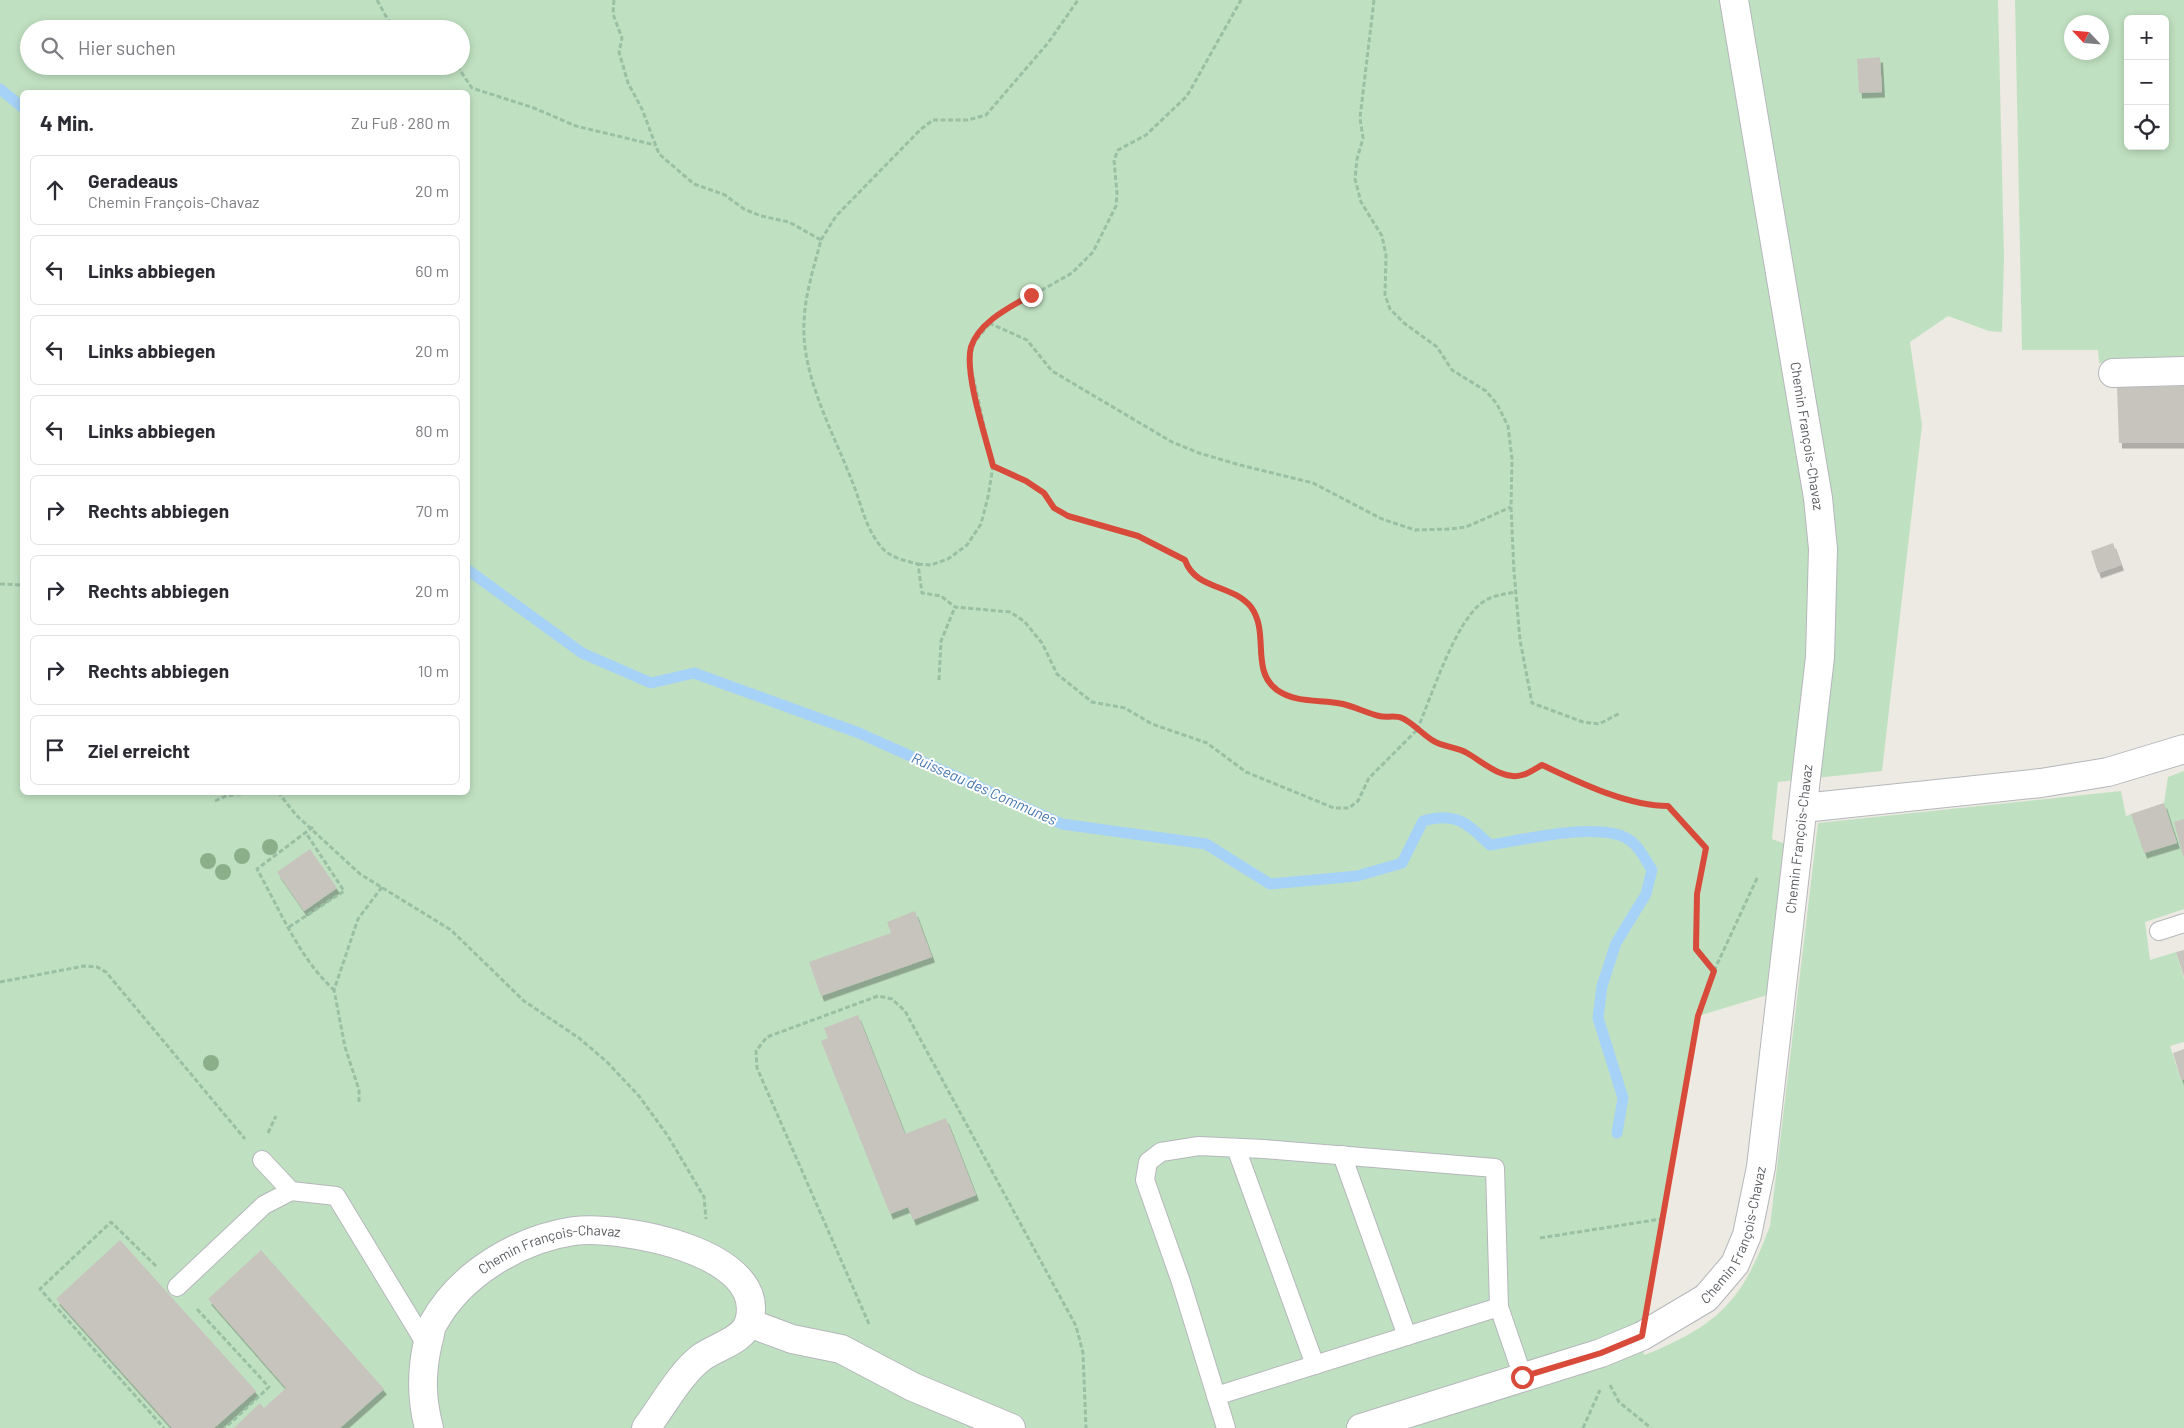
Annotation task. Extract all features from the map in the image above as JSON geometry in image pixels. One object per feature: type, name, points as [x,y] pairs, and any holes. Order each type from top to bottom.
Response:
[{"type":"street","name":"Chemin François-Chavaz","points":[[1361,1428],[1522,1377],[1604,1363],[1642,1336],[1706,1298],[1735,1264],[1747,1234],[1762,1167],[1820,657],[1823,549],[1816,488],[1734,0]]},
{"type":"street","points":[[2113,373],[2184,371]]},
{"type":"street","points":[[1803,808],[2041,783],[2108,772],[2184,749]]},
{"type":"street","name":"Chemin François-Chavaz","points":[[428,1428],[421,1383],[432,1325],[452,1299],[476,1274],[493,1261],[546,1238],[574,1232],[609,1230],[690,1248],[710,1257],[745,1284],[752,1303],[749,1323]]},
{"type":"street","points":[[646,1428],[695,1362],[714,1348],[742,1335],[749,1323],[792,1339],[841,1349],[879,1371],[913,1387],[1011,1428]]},
{"type":"lane","points":[[2159,932],[2184,924]]},
{"type":"lane","points":[[1226,1428],[1181,1282],[1144,1180],[1148,1162],[1161,1152],[1199,1146],[1342,1155],[1495,1168],[1498,1307],[1522,1377]]},
{"type":"lane","points":[[1236,1148],[1315,1365]]},
{"type":"lane","points":[[1342,1155],[1407,1336]]},
{"type":"lane","points":[[262,1160],[291,1191]]},
{"type":"lane","points":[[177,1287],[264,1205],[291,1191],[336,1196],[427,1346]]},
{"type":"lane","points":[[1216,1396],[1498,1307]]},
{"type":"path","points":[[377,0],[388,20]]},
{"type":"path","points":[[614,0],[613,14],[622,38],[619,52],[628,83],[642,109],[659,154],[694,184],[725,195],[744,209],[761,216],[790,222],[821,240]]},
{"type":"path","points":[[1078,0],[1048,43],[986,115],[968,120],[933,120],[921,129],[836,216],[821,240],[810,281],[804,322],[806,355],[811,379],[857,493],[865,521],[885,551],[918,564],[930,565],[948,559],[967,545],[981,524],[993,466],[970,363],[972,346],[989,323],[1008,308],[1072,272],[1092,252],[1116,206],[1117,194],[1114,160],[1118,150],[1146,135],[1186,96],[1240,0]]},
{"type":"path","points":[[1374,0],[1360,118],[1363,138],[1357,159],[1355,179],[1361,202],[1382,236],[1386,254],[1385,295],[1390,309],[1404,323],[1437,347],[1452,370],[1486,391],[1497,404],[1508,426],[1512,459],[1511,506],[1520,640],[1532,703],[1583,722],[1599,724],[1620,713]]},
{"type":"path","points":[[463,75],[472,88],[534,108],[576,126],[656,145]]},
{"type":"path","points":[[989,323],[1027,340],[1052,371],[1172,442],[1224,461],[1313,483],[1382,519],[1414,530],[1466,527],[1511,506]]},
{"type":"path","points":[[993,466],[1026,481],[1044,493],[1054,508],[1068,516],[1138,536],[1185,560],[1189,569],[1198,578],[1235,596],[1250,607],[1259,630],[1262,669],[1267,683],[1280,692],[1302,700],[1344,704],[1381,716],[1402,718],[1435,742],[1466,752],[1486,766],[1506,775],[1521,776],[1542,765],[1587,785],[1649,806],[1668,806],[1706,848],[1697,894],[1696,949],[1714,971]]},
{"type":"path","points":[[918,564],[922,593],[942,596],[955,607],[1010,612],[1024,621],[1042,643],[1057,674],[1092,702],[1125,708],[1152,724],[1208,743],[1246,772],[1334,808],[1350,808],[1358,801],[1369,778],[1417,730],[1456,639],[1469,616],[1482,602],[1495,596],[1516,592]]},
{"type":"path","points":[[0,584],[20,585]]},
{"type":"path","points":[[939,680],[941,641],[955,607]]},
{"type":"path","points":[[215,801],[240,795]]},
{"type":"path","points":[[280,795],[296,814],[360,874],[451,930],[524,1001],[579,1038],[607,1062],[639,1096],[668,1136],[704,1197],[710,1257]]},
{"type":"path","points":[[313,828],[258,869],[289,927],[322,979],[334,990]]},
{"type":"path","points":[[289,927],[344,890],[306,833]]},
{"type":"path","points":[[1642,1336],[1698,1016],[1714,971],[1760,872]]},
{"type":"path","points":[[359,1102],[359,1090],[345,1047],[334,990],[358,919],[382,887]]},
{"type":"path","points":[[0,982],[84,966],[97,967],[106,972],[262,1160]]},
{"type":"path","points":[[879,1371],[874,1336],[757,1068],[756,1051],[767,1037],[878,996],[892,999],[905,1011],[1076,1326],[1083,1353],[1086,1428]]},
{"type":"path","points":[[1540,1238],[1661,1219]]},
{"type":"path","points":[[164,1428],[40,1290],[111,1222],[177,1287],[269,1387],[225,1428]]},
{"type":"path","points":[[1583,1428],[1604,1363]]},
{"type":"path","points":[[1604,1363],[1619,1402],[1651,1428]]},
{"type":"green space","points":[[0,0],[1998,0],[2004,258],[2002,332],[1989,331],[1948,316],[1910,342],[1922,425],[1882,771],[1778,782],[1772,839],[1788,845],[1774,993],[1698,1016],[1642,1336],[1644,1355],[1692,1333],[1723,1309],[1745,1281],[1754,1265],[1770,1226],[1818,823],[2121,791],[2126,816],[2164,803],[2168,777],[2184,771],[2184,909],[2145,922],[2150,960],[2176,952],[2184,979],[2184,1042],[2170,1046],[2181,1080],[2184,1079],[2184,1428],[0,1428]]},
{"type":"green space","points":[[2015,0],[2184,0],[2184,361],[2099,363],[2098,350],[2022,350]]},
{"type":"building","points":[[1880,57],[1882,92],[1859,93],[1857,59]]},
{"type":"building","points":[[2184,386],[2184,443],[2119,443],[2117,387]]},
{"type":"building","points":[[2113,543],[2121,565],[2098,573],[2091,551]]},
{"type":"building","points":[[2164,803],[2177,843],[2144,853],[2131,814]]},
{"type":"building","points":[[2184,819],[2184,856],[2183,856],[2174,822]]},
{"type":"building","points":[[310,849],[337,888],[304,911],[277,872]]},
{"type":"building","points":[[915,911],[932,957],[821,996],[809,962],[891,933],[887,922]]},
{"type":"building","points":[[2184,950],[2184,977],[2176,952]]},
{"type":"building","points":[[858,1015],[905,1134],[946,1118],[976,1195],[913,1220],[908,1207],[890,1214],[821,1041],[828,1038],[824,1028]]},
{"type":"building","points":[[2184,1049],[2184,1079],[2181,1080],[2173,1053]]},
{"type":"building","points":[[120,1240],[256,1391],[214,1428],[172,1428],[56,1299]]},
{"type":"building","points":[[261,1250],[384,1389],[340,1428],[234,1428],[260,1403],[264,1408],[286,1388],[208,1299]]},
{"type":"waterway","name":"Ruisseau des Communes","points":[[0,89],[20,105]]},
{"type":"waterway","name":"Ruisseau des Communes","points":[[470,571],[582,653],[651,683],[694,673],[859,733],[1062,824],[1206,844],[1270,884],[1357,876],[1402,863],[1423,821],[1434,818],[1461,821],[1490,845],[1561,833],[1581,832],[1615,834],[1628,839],[1639,849],[1652,870],[1646,894],[1616,943],[1602,986],[1598,1018],[1623,1098],[1617,1133]]},
{"type":"route","points":[[1031,295],[996,316],[982,330],[972,346],[970,363],[974,389],[993,466],[1026,481],[1044,493],[1054,508],[1068,516],[1138,536],[1185,560],[1189,569],[1198,578],[1235,596],[1250,607],[1259,630],[1262,669],[1267,683],[1280,692],[1302,700],[1344,704],[1381,716],[1402,718],[1435,742],[1466,752],[1486,766],[1506,775],[1521,776],[1542,765],[1587,785],[1649,806],[1668,806],[1706,848],[1697,894],[1696,949],[1714,971],[1698,1016],[1642,1336],[1601,1353],[1522,1377]]}]
